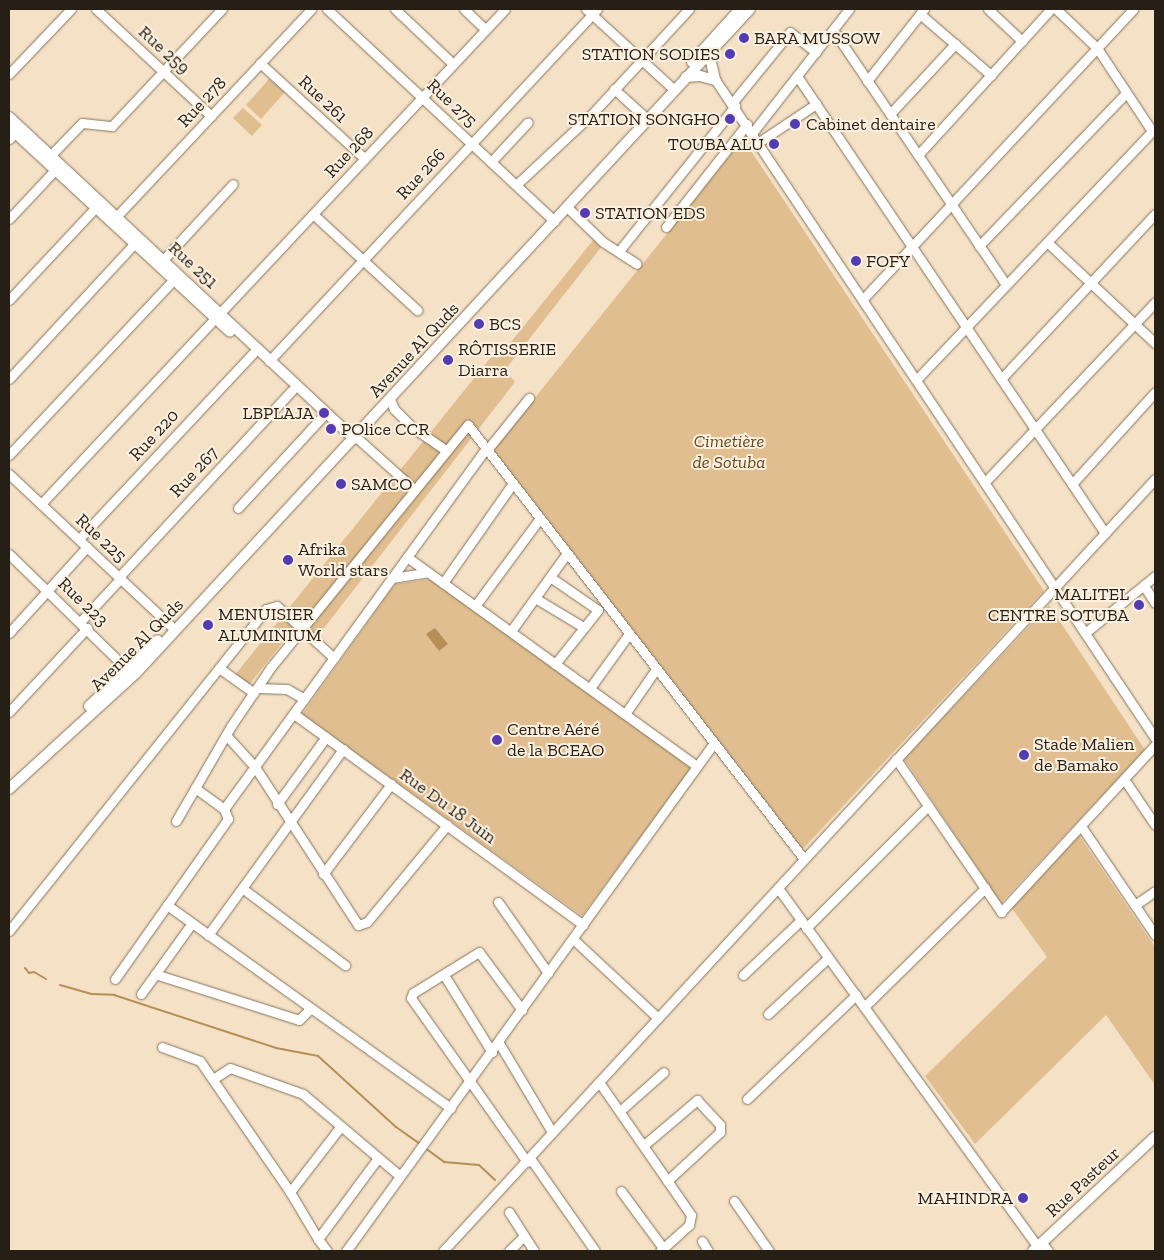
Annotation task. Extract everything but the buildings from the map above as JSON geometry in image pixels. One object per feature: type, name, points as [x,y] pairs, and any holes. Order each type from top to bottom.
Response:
[{"type":"main road","name":"Avenue Al Quds","points":[[9,788],[131,673],[351,439],[552,219],[567,207],[686,77],[740,9]]},
{"type":"main road","name":"Avenue Al Quds","points":[[9,780],[131,673],[171,626],[390,399],[670,86],[713,48],[750,9]]},
{"type":"main road","points":[[686,77],[700,76],[715,80],[711,62],[713,48]]},
{"type":"main road","name":"Rue 251","points":[[9,117],[163,260],[176,277]]},
{"type":"main road","name":"Rue 251","points":[[11,133],[55,170],[134,244],[176,277],[269,360],[351,439]]},
{"type":"main road","name":"Rue 251","points":[[218,315],[253,353],[292,390],[322,417],[351,439]]},
{"type":"main road","name":"Rue Pasteur","points":[[1040,1248],[1154,1141]]},
{"type":"street","points":[[9,74],[71,9]]},
{"type":"street","name":"Rue 259","points":[[96,9],[211,116]]},
{"type":"street","points":[[50,156],[82,123],[112,126],[222,9]]},
{"type":"street","name":"Rue 278","points":[[116,217],[311,9]]},
{"type":"street","name":"Rue 275","points":[[327,9],[552,219]]},
{"type":"street","points":[[395,9],[453,64]]},
{"type":"street","points":[[464,9],[486,30]]},
{"type":"street","name":"Rue 268","points":[[41,504],[506,9]]},
{"type":"street","points":[[516,185],[643,61],[689,9]]},
{"type":"street","points":[[753,132],[849,9]]},
{"type":"street","points":[[988,9],[1022,41]]},
{"type":"street","points":[[918,155],[1051,9]]},
{"type":"street","points":[[916,379],[1154,131],[1126,93],[1097,48],[1056,9]]},
{"type":"street","points":[[863,299],[1133,9]]},
{"type":"street","points":[[592,11],[670,86]]},
{"type":"street","name":"Rue 266","points":[[269,360],[472,144],[592,11]]},
{"type":"street","points":[[867,80],[922,11],[955,44],[991,75]]},
{"type":"street","points":[[833,30],[1006,285]]},
{"type":"street","points":[[619,251],[790,32],[816,52]]},
{"type":"street","points":[[890,114],[955,44]]},
{"type":"street","points":[[702,56],[715,80],[753,132],[1085,632],[1152,724],[1155,738]]},
{"type":"street","name":"Rue 261","points":[[260,63],[365,159]]},
{"type":"street","points":[[797,76],[1105,533]]},
{"type":"street","points":[[614,89],[643,115]]},
{"type":"street","points":[[980,246],[1126,93]]},
{"type":"street","points":[[759,142],[816,104]]},
{"type":"street","points":[[491,162],[528,122]]},
{"type":"street","points":[[666,227],[747,124]]},
{"type":"street","points":[[9,219],[55,170]]},
{"type":"street","points":[[163,260],[233,184]]},
{"type":"street","points":[[567,207],[603,242],[637,264]]},
{"type":"street","points":[[9,300],[95,208]]},
{"type":"street","points":[[313,214],[417,310]]},
{"type":"street","points":[[1001,379],[1155,214]]},
{"type":"street","points":[[1047,242],[1155,343]]},
{"type":"street","points":[[9,379],[134,244]]},
{"type":"street","points":[[9,455],[176,277]]},
{"type":"street","points":[[985,482],[1155,302]]},
{"type":"street","name":"Rue 220","points":[[79,539],[253,353]]},
{"type":"street","name":"Rue 267","points":[[9,712],[84,625],[120,577],[292,390]]},
{"type":"street","points":[[1072,484],[1155,392]]},
{"type":"street","points":[[224,809],[407,557],[487,450],[529,398]]},
{"type":"street","points":[[390,399],[394,409],[412,427],[447,451]]},
{"type":"street","points":[[238,508],[322,417]]},
{"type":"street","points":[[176,821],[226,735],[301,628],[468,425],[804,859]]},
{"type":"street","points":[[351,439],[415,490]]},
{"type":"street","name":"Rue 225","points":[[9,474],[171,626]]},
{"type":"street","points":[[443,1251],[529,1160],[552,1132],[1155,479]]},
{"type":"street","points":[[443,583],[513,483]]},
{"type":"street","points":[[475,606],[540,518]]},
{"type":"street","points":[[9,633],[87,547]]},
{"type":"street","points":[[511,632],[567,553]]},
{"type":"street","name":"Rue 223","points":[[9,555],[84,625],[131,673]]},
{"type":"street","points":[[407,557],[697,766]]},
{"type":"street","points":[[392,578],[428,572]]},
{"type":"street","points":[[1085,632],[1155,576]]},
{"type":"street","points":[[550,577],[598,610],[555,664]]},
{"type":"street","points":[[1144,586],[1155,603]]},
{"type":"street","points":[[534,598],[583,627]]},
{"type":"street","points":[[9,931],[219,668],[272,606],[277,606],[334,658]]},
{"type":"street","points":[[590,688],[629,634]]},
{"type":"street","points":[[219,668],[256,690],[287,689],[304,699]]},
{"type":"street","points":[[625,714],[656,669]]},
{"type":"street","name":"Rue Du 18 Juin","points":[[294,714],[583,925]]},
{"type":"street","points":[[226,735],[255,767],[289,823],[358,924],[362,925],[447,825]]},
{"type":"street","points":[[277,804],[326,737]]},
{"type":"street","points":[[346,1251],[419,1150],[429,1140],[714,743]]},
{"type":"street","points":[[896,759],[1001,912],[1155,745]]},
{"type":"street","points":[[208,935],[342,749]]},
{"type":"street","points":[[1124,778],[1155,825]]},
{"type":"street","points":[[324,874],[391,784]]},
{"type":"street","points":[[115,979],[228,819],[224,809],[195,788]]},
{"type":"street","points":[[743,975],[804,924],[928,806]]},
{"type":"street","points":[[1081,826],[1155,935]]},
{"type":"street","points":[[242,888],[345,965]]},
{"type":"street","points":[[778,888],[1040,1248]]},
{"type":"street","points":[[864,1007],[985,888]]},
{"type":"street","points":[[1135,905],[1155,891]]},
{"type":"street","points":[[498,902],[548,973]]},
{"type":"street","points":[[167,906],[451,1108]]},
{"type":"street","points":[[140,994],[192,923]]},
{"type":"street","points":[[573,939],[658,1018]]},
{"type":"street","points":[[522,1010],[480,952],[413,993],[411,1003],[469,1084],[529,1160],[595,1251]]},
{"type":"street","points":[[768,1014],[828,958]]},
{"type":"street","points":[[156,974],[299,1020],[310,1009]]},
{"type":"street","points":[[444,975],[492,1052]]},
{"type":"street","points":[[747,1099],[856,995]]},
{"type":"street","points":[[499,1043],[552,1132]]},
{"type":"street","points":[[162,1047],[195,1057],[213,1079],[290,1192],[327,1251]]},
{"type":"street","points":[[213,1079],[230,1068],[303,1094],[400,1176]]},
{"type":"street","points":[[621,1110],[664,1072]]},
{"type":"street","points":[[599,1082],[621,1110],[692,1219],[666,1249],[621,1191]]},
{"type":"street","points":[[644,1146],[697,1100],[720,1125],[720,1132],[667,1180]]},
{"type":"street","points":[[290,1192],[341,1126]]},
{"type":"street","points":[[318,1238],[378,1158]]},
{"type":"street","points":[[734,1202],[767,1250]]},
{"type":"street","points":[[509,1212],[534,1251]]},
{"type":"street","points":[[509,1251],[524,1236]]},
{"type":"street","points":[[702,1241],[708,1251]]},
{"type":"green space","points":[[269,79],[285,92],[261,119],[246,105]]},
{"type":"green space","points":[[243,108],[262,125],[252,136],[233,118]]},
{"type":"green space","name":"Cimetière de Sotuba","points":[[743,139],[1044,591],[801,851],[493,450]]},
{"type":"green space","points":[[595,238],[602,246],[505,370],[515,382],[317,637],[298,623],[244,691],[230,681],[492,356],[498,358]]},
{"type":"green space","name":"Centre Aéré de la BCEAO","points":[[431,579],[693,766],[582,916],[302,714],[395,584]]},
{"type":"green space","name":"Stade Malien de Bamako","points":[[1049,605],[1145,750],[1001,903],[904,759]]},
{"type":"green space","points":[[1078,834],[1155,947],[1155,1085],[1106,1015],[975,1144],[925,1076],[1047,957],[1011,907]]},
{"type":"shaded area","points":[[435,628],[448,644],[439,651],[426,634]]},
{"type":"waterway","points":[[25,968],[29,973],[34,972],[46,979]]},
{"type":"waterway","points":[[60,985],[91,994],[114,995],[276,1048],[318,1056],[396,1127],[419,1143]]},
{"type":"waterway","points":[[425,1148],[444,1162],[479,1165],[495,1180]]},
{"type":"place","name":"BARA MUSSOW","points":[[744,38]]},
{"type":"place","name":"STATION SODIES","points":[[730,54]]},
{"type":"place","name":"STATION SONGHO","points":[[730,119]]},
{"type":"place","name":"Cabinet dentaire","points":[[795,124]]},
{"type":"place","name":"TOUBA ALU","points":[[774,144]]},
{"type":"place","name":"STATION EDS","points":[[585,213]]},
{"type":"place","name":"FOFY","points":[[856,261]]},
{"type":"place","name":"BCS","points":[[479,324]]},
{"type":"place","name":"RÔTISSERIE Diarra","points":[[448,360]]},
{"type":"place","name":"LBPLAJA","points":[[324,413]]},
{"type":"place","name":"POlice CCR","points":[[331,429]]},
{"type":"place","name":"SAMCO","points":[[341,484]]},
{"type":"place","name":"Afrika World stars","points":[[288,560]]},
{"type":"place","name":"MALITEL CENTRE SOTUBA","points":[[1139,605]]},
{"type":"place","name":"MENUISIER ALUMINIUM","points":[[208,625]]},
{"type":"place","name":"Centre Aéré de la BCEAO","points":[[497,740]]},
{"type":"place","name":"Stade Malien de Bamako","points":[[1024,755]]},
{"type":"place","name":"MAHINDRA","points":[[1023,1198]]}]
